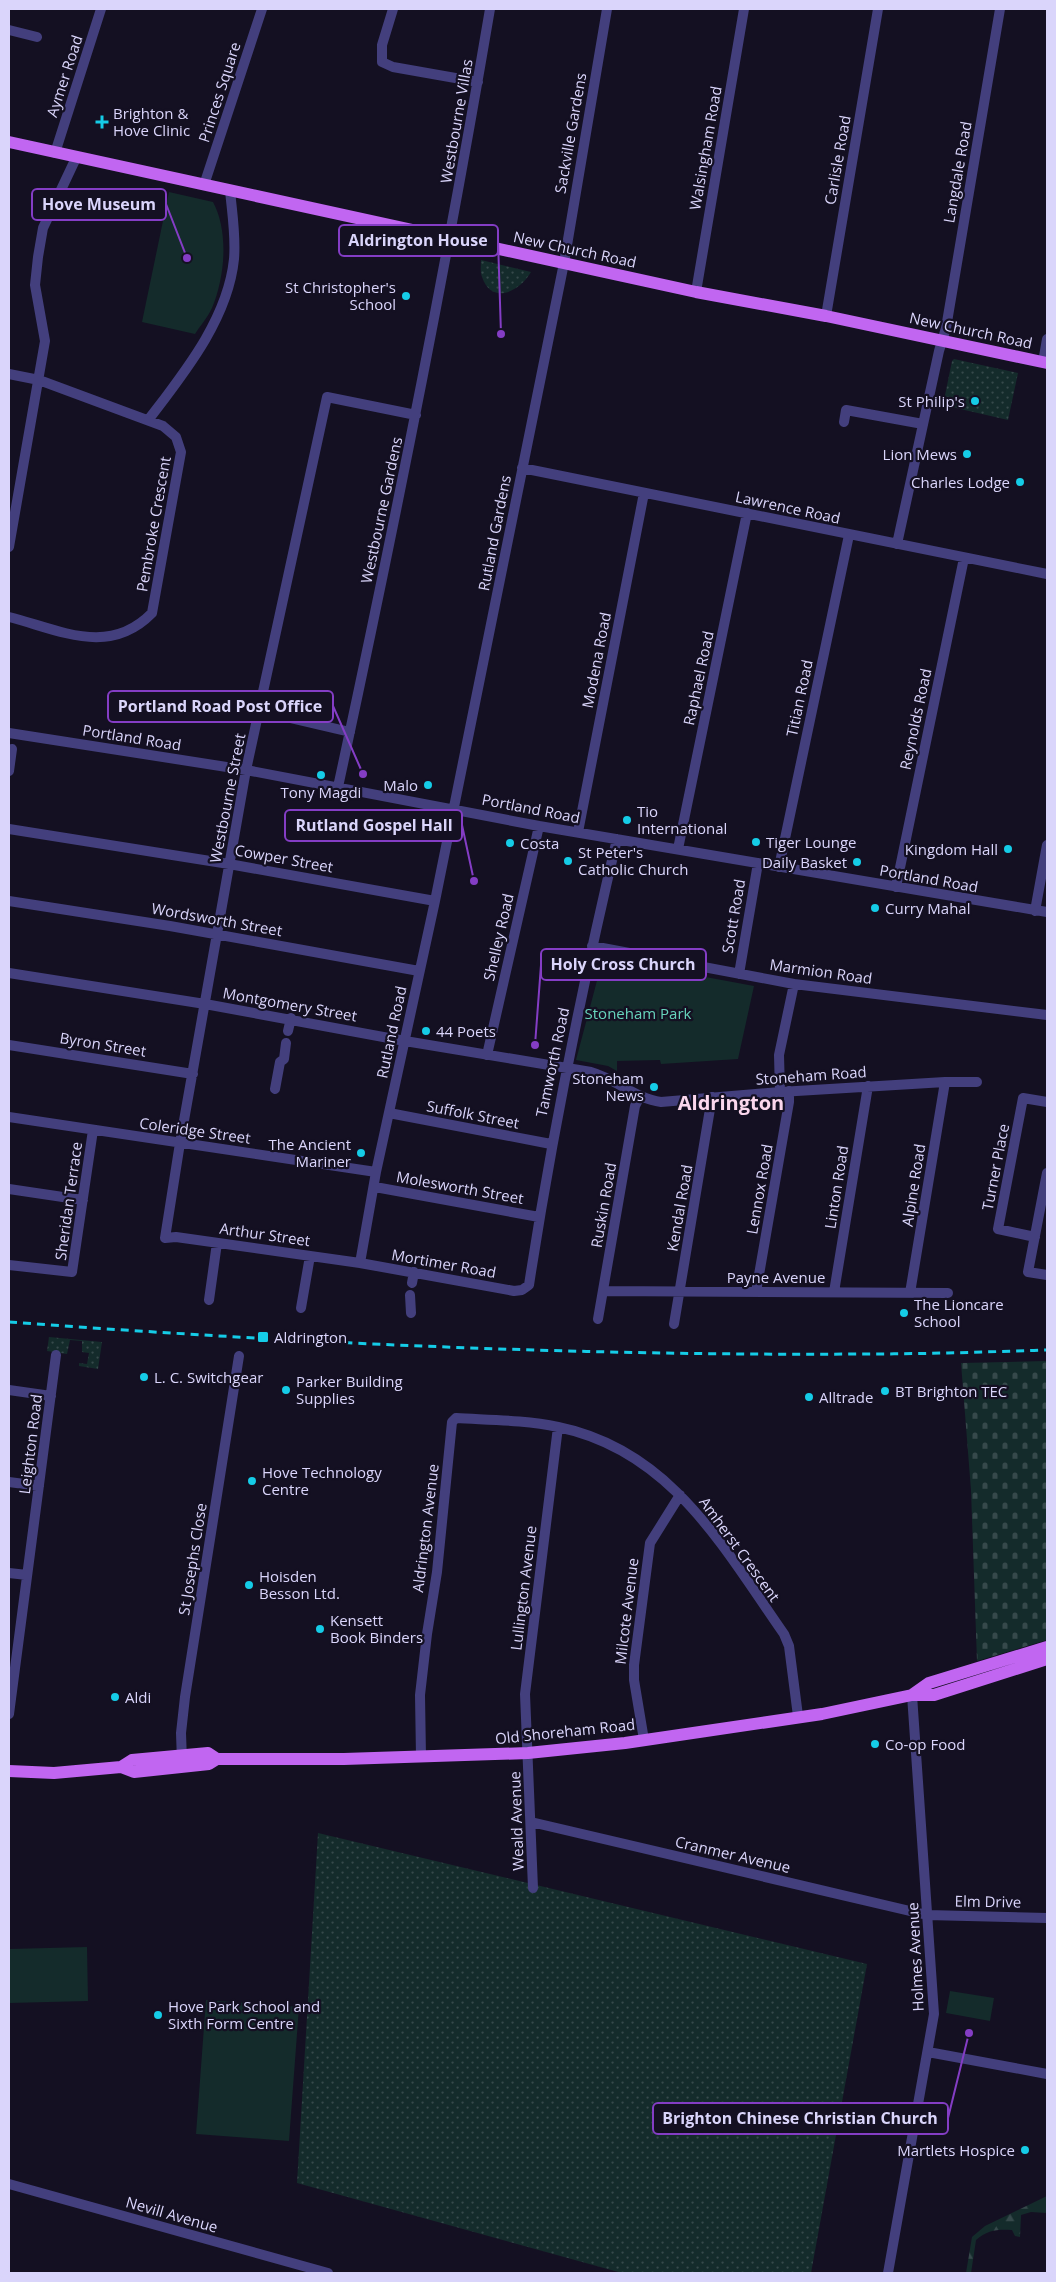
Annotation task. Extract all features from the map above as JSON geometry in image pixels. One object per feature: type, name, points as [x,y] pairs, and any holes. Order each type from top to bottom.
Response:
[{"type":"main road","name":"New Church Road","points":[[9,142],[696,292],[826,316],[1045,362]]},
{"type":"main road","name":"Old Shoreham Road","points":[[912,1695],[929,1683],[1047,1647]]},
{"type":"main road","name":"Old Shoreham Road","points":[[9,1770],[54,1773],[121,1768],[132,1760],[182,1761],[208,1753],[217,1759],[421,1757],[528,1753],[644,1740],[822,1714],[912,1695],[934,1695],[1047,1659]]},
{"type":"street","name":"Aymer Road","points":[[56,153],[101,9]]},
{"type":"street","name":"Princes Square","points":[[204,185],[262,9]]},
{"type":"street","points":[[393,9],[382,45],[382,62],[394,67],[478,82]]},
{"type":"street","name":"Westbourne Villas","points":[[451,238],[490,9]]},
{"type":"street","name":"Sackville Gardens","points":[[564,263],[607,9]]},
{"type":"street","name":"Walsingham Road","points":[[696,292],[744,9]]},
{"type":"street","name":"Carlisle Road","points":[[826,316],[878,9]]},
{"type":"street","name":"Langdale Road","points":[[897,544],[943,341],[1000,9]]},
{"type":"street","points":[[9,30],[36,37]]},
{"type":"street","points":[[9,547],[45,341],[35,285],[38,257],[43,228],[76,158]]},
{"type":"street","points":[[149,419],[177,383],[203,343],[224,300],[234,253],[235,239],[230,190]]},
{"type":"street","name":"Westbourne Gardens","points":[[338,787],[451,238]]},
{"type":"street","name":"Rutland Gardens","points":[[454,808],[564,263]]},
{"type":"street","points":[[1045,362],[1047,339]]},
{"type":"street","name":"Pembroke Crescent","points":[[9,374],[39,380],[149,419],[164,426],[176,437],[181,452],[152,613],[141,624],[111,638],[91,638],[9,617]]},
{"type":"street","name":"Westbourne Street","points":[[165,1238],[246,770],[326,397],[416,415]]},
{"type":"street","points":[[844,422],[846,410],[923,424]]},
{"type":"street","name":"Lawrence Road","points":[[522,468],[1047,574]]},
{"type":"street","name":"Modena Road","points":[[578,832],[644,493]]},
{"type":"street","name":"Raphael Road","points":[[678,849],[747,514]]},
{"type":"street","name":"Titian Road","points":[[779,867],[849,535]]},
{"type":"street","name":"Reynolds Road","points":[[896,887],[964,558]]},
{"type":"street","points":[[290,718],[350,732]]},
{"type":"street","name":"Portland Road","points":[[9,733],[246,770],[454,808],[539,826],[1047,912]]},
{"type":"street","points":[[9,772],[12,749]]},
{"type":"street","name":"Rutland Road","points":[[360,1263],[375,1187],[376,1172],[454,808]]},
{"type":"street","name":"Shelley Road","points":[[487,1055],[539,826]]},
{"type":"street","name":"Cowper Street","points":[[9,828],[229,864],[435,901]]},
{"type":"street","name":"Tamworth Road","points":[[522,1290],[529,1285],[551,1144],[592,946],[617,839]]},
{"type":"street","points":[[1035,911],[1047,845]]},
{"type":"street","name":"Scott Road","points":[[739,974],[758,864]]},
{"type":"street","name":"Wordsworth Street","points":[[9,901],[218,934],[419,971]]},
{"type":"street","name":"Marmion Road","points":[[592,946],[794,984],[1047,1015]]},
{"type":"street","name":"Montgomery Street","points":[[9,973],[291,1018],[405,1041],[566,1068]]},
{"type":"street","name":"Lennox Road","points":[[756,1292],[789,1102],[785,1092],[779,1055],[794,984]]},
{"type":"street","points":[[288,1031],[291,1018]]},
{"type":"street","points":[[275,1089],[280,1062],[284,1058],[286,1043]]},
{"type":"street","name":"Byron Street","points":[[9,1045],[193,1074]]},
{"type":"street","name":"Stoneham Road","points":[[566,1068],[608,1077],[640,1096],[661,1102],[868,1086],[977,1082]]},
{"type":"street","name":"Alpine Road","points":[[910,1293],[945,1082]]},
{"type":"street","name":"Linton Road","points":[[834,1292],[868,1086]]},
{"type":"street","name":"Ruskin Road","points":[[598,1320],[635,1106],[640,1096]]},
{"type":"street","name":"Kendal Road","points":[[674,1324],[712,1097]]},
{"type":"street","name":"Turner Place","points":[[1035,1237],[998,1229],[1023,1098],[1047,1102]]},
{"type":"street","name":"Suffolk Street","points":[[389,1113],[551,1144]]},
{"type":"street","name":"Coleridge Street","points":[[9,1117],[376,1172]]},
{"type":"street","name":"Sheridan Terrace","points":[[9,1265],[72,1272],[93,1130]]},
{"type":"street","points":[[1047,1173],[1044,1208],[1035,1237],[1028,1272],[1047,1275]]},
{"type":"street","name":"Molesworth Street","points":[[375,1187],[539,1217]]},
{"type":"street","points":[[9,1189],[83,1200]]},
{"type":"street","name":"Arthur Street","points":[[165,1238],[176,1236],[360,1263]]},
{"type":"street","points":[[209,1300],[217,1243]]},
{"type":"street","points":[[301,1308],[310,1256]]},
{"type":"street","name":"Mortimer Road","points":[[360,1263],[413,1278],[522,1290]]},
{"type":"street","name":"Payne Avenue","points":[[603,1291],[948,1293]]},
{"type":"street","points":[[410,1295],[411,1313]]},
{"type":"street","name":"Leighton Road","points":[[9,1714],[12,1664],[27,1575],[56,1356]]},
{"type":"street","name":"St Josephs Close","points":[[182,1761],[181,1733],[187,1687],[239,1356]]},
{"type":"street","points":[[9,1390],[51,1396]]},
{"type":"street","name":"Amherst Crescent","points":[[452,1422],[456,1418],[558,1426],[618,1447],[641,1460],[695,1510],[784,1634],[789,1646],[798,1716]]},
{"type":"street","name":"Aldrington Avenue","points":[[421,1757],[420,1695],[426,1634],[437,1572],[452,1422]]},
{"type":"street","name":"Lullington Avenue","points":[[528,1753],[525,1694],[558,1426]]},
{"type":"street","points":[[9,1482],[39,1486]]},
{"type":"street","name":"Milcote Avenue","points":[[644,1740],[634,1680],[634,1665],[650,1543],[680,1495]]},
{"type":"street","points":[[9,1573],[27,1575]]},
{"type":"street","name":"Holmes Avenue","points":[[888,2273],[934,2014],[912,1695]]},
{"type":"street","name":"Weald Avenue","points":[[528,1753],[533,1888]]},
{"type":"street","name":"Cranmer Avenue","points":[[531,1822],[928,1915]]},
{"type":"street","name":"Elm Drive","points":[[928,1915],[1047,1918]]},
{"type":"street","points":[[928,2052],[1047,2074]]},
{"type":"street","name":"Nevill Avenue","points":[[9,2184],[328,2273]]},
{"type":"green space","points":[[169,192],[213,202],[221,227],[223,255],[220,283],[212,308],[195,334],[142,322]]},
{"type":"green space","points":[[481,260],[531,272],[513,290],[499,293],[492,291],[487,286],[481,275]]},
{"type":"green space","points":[[954,359],[1018,373],[1008,420],[943,405]]},
{"type":"green space","name":"Stoneham Park","points":[[603,958],[754,986],[738,1059],[661,1064],[660,1060],[617,1061],[617,1071],[608,1066],[576,1060]]},
{"type":"green space","points":[[49,1337],[102,1342],[98,1369],[79,1366],[79,1363],[87,1364],[89,1353],[82,1352],[82,1341],[70,1340],[67,1354],[47,1351]]},
{"type":"green space","points":[[1047,1361],[1047,1640],[977,1661],[971,1490],[961,1363]]},
{"type":"green space","points":[[318,1833],[867,1964],[811,2273],[622,2273],[297,2183]]},
{"type":"green space","points":[[87,1947],[88,2001],[9,2003],[9,1949]]},
{"type":"green space","points":[[950,1991],[994,1998],[990,2021],[946,2013]]},
{"type":"green space","points":[[206,2000],[299,2007],[289,2141],[196,2134]]},
{"type":"green space","points":[[1047,2196],[1047,2213],[1031,2212],[1021,2215],[1020,2237],[1015,2236],[1012,2230],[1002,2230],[989,2232],[976,2240],[971,2273],[966,2273],[972,2237],[985,2226]]},
{"type":"railway","points":[[9,1322],[330,1342],[650,1353],[864,1354],[1047,1350]]},
{"type":"place","name":"Brighton & Hove Clinic","points":[[102,122]]},
{"type":"place","name":"Hove Museum","points":[[187,258]]},
{"type":"place","name":"St Christopher's School","points":[[406,296]]},
{"type":"place","name":"Aldrington House","points":[[501,334]]},
{"type":"place","name":"St Philip's","points":[[975,401]]},
{"type":"place","name":"Lion Mews","points":[[967,454]]},
{"type":"place","name":"Charles Lodge","points":[[1020,482]]},
{"type":"place","name":"Portland Road Post Office","points":[[363,774]]},
{"type":"place","name":"Tony Magdi","points":[[321,775]]},
{"type":"place","name":"Malo","points":[[428,785]]},
{"type":"place","name":"Tio International","points":[[627,820]]},
{"type":"place","name":"Tiger Lounge","points":[[756,842]]},
{"type":"place","name":"Costa","points":[[510,843]]},
{"type":"place","name":"Kingdom Hall","points":[[1008,849]]},
{"type":"place","name":"St Peter's Catholic Church","points":[[568,861]]},
{"type":"place","name":"Daily Basket","points":[[857,862]]},
{"type":"place","name":"Rutland Gospel Hall","points":[[474,881]]},
{"type":"place","name":"Curry Mahal","points":[[875,908]]},
{"type":"place","name":"44 Poets","points":[[426,1031]]},
{"type":"place","name":"Holy Cross Church","points":[[535,1045]]},
{"type":"place","name":"Stoneham News","points":[[654,1087]]},
{"type":"place","name":"The Ancient Mariner","points":[[361,1153]]},
{"type":"place","name":"The Lioncare School","points":[[904,1313]]},
{"type":"place","name":"Aldrington","points":[[263,1337]]},
{"type":"place","name":"L. C. Switchgear","points":[[144,1377]]},
{"type":"place","name":"Parker Building Supplies","points":[[286,1390]]},
{"type":"place","name":"BT Brighton TEC","points":[[885,1391]]},
{"type":"place","name":"Alltrade","points":[[809,1397]]},
{"type":"place","name":"Hove Technology Centre","points":[[252,1481]]},
{"type":"place","name":"Hoisden Besson Ltd.","points":[[249,1585]]},
{"type":"place","name":"Kensett Book Binders","points":[[320,1629]]},
{"type":"place","name":"Aldi","points":[[115,1697]]},
{"type":"place","name":"Co-op Food","points":[[875,1744]]},
{"type":"place","name":"Hove Park School and Sixth Form Centre","points":[[158,2015]]},
{"type":"place","name":"Brighton Chinese Christian Church","points":[[969,2033]]},
{"type":"place","name":"Martlets Hospice","points":[[1025,2150]]},
{"type":"district","name":"Aldrington","points":[[731,1102]]}]
